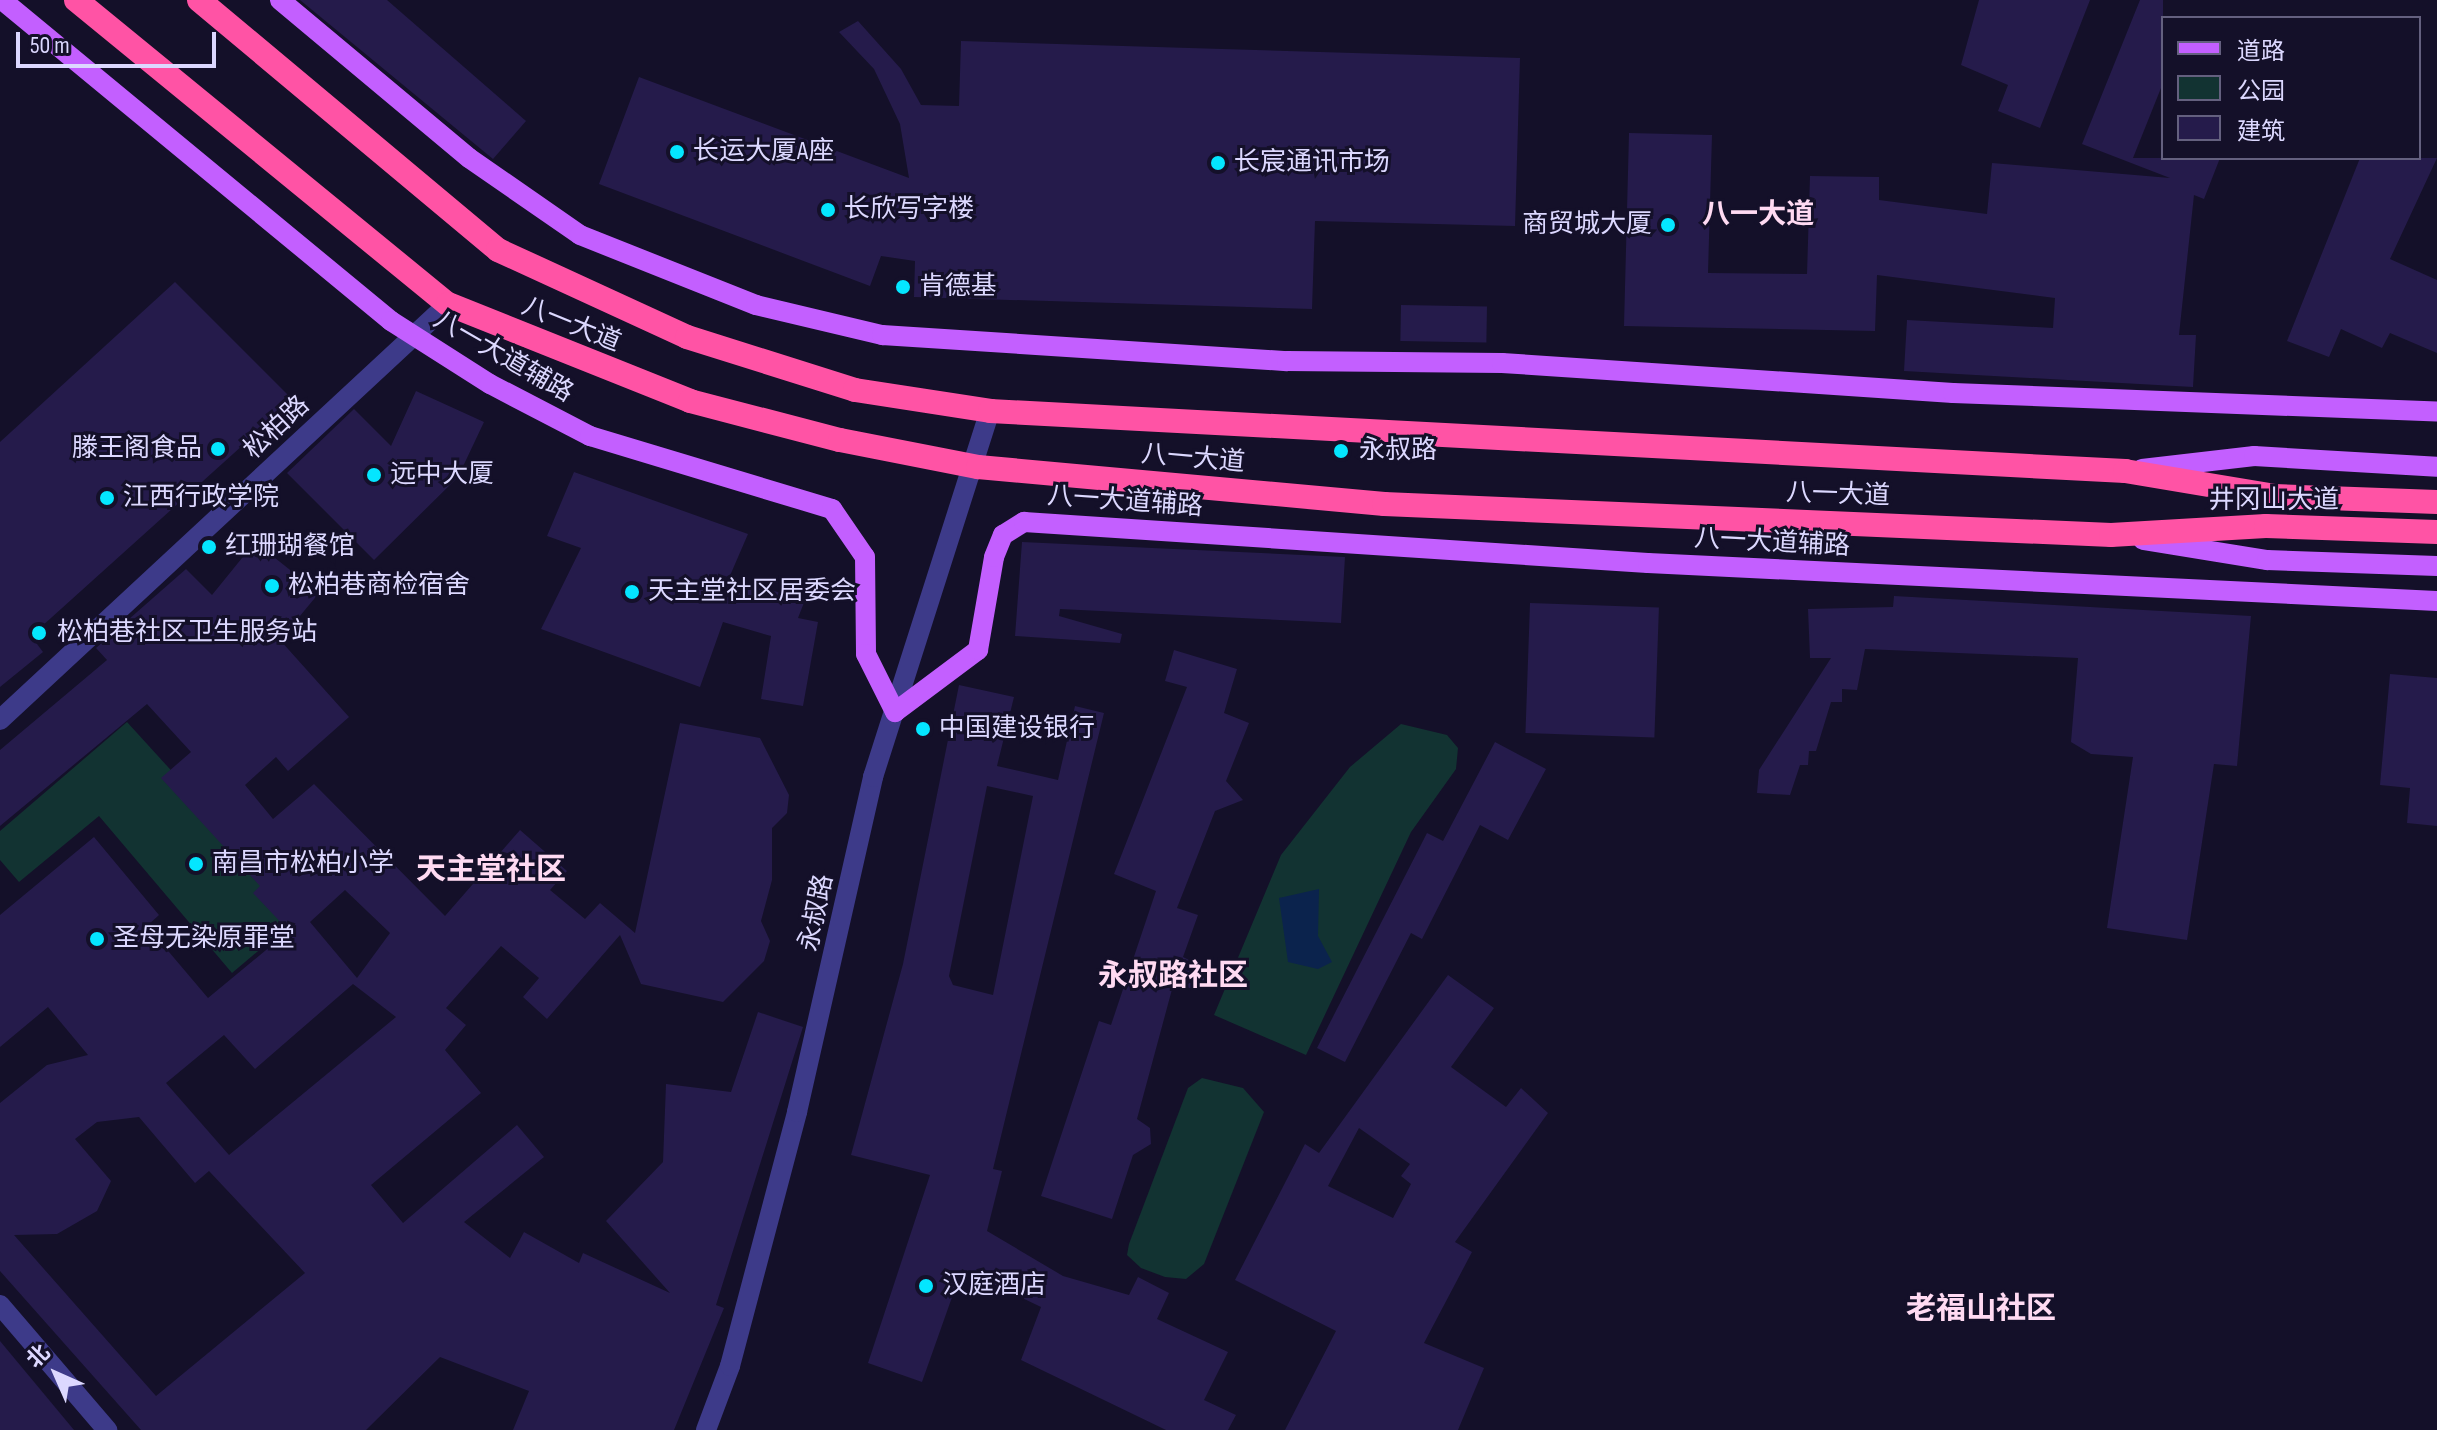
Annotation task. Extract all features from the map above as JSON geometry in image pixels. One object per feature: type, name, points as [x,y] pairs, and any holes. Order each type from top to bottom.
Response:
[{"type":"highway","name":"八一大道","points":[[76,0],[448,304],[690,401],[978,467],[1384,504],[2111,535]]},
{"type":"highway","name":"八一大道","points":[[199,0],[498,250],[768,368],[990,411],[2125,471]]},
{"type":"highway","name":"井冈山大道","points":[[2125,471],[2274,496],[2437,502]]},
{"type":"highway","name":"井冈山大道","points":[[2111,535],[2266,526],[2437,532]]},
{"type":"main road","name":"八一大道辅路","points":[[2,0],[414,336],[590,436],[832,509],[865,557],[866,654],[895,712],[978,650],[994,557],[1003,535],[1024,522],[1648,563],[2437,601]]},
{"type":"main road","points":[[280,0],[469,158],[580,235],[756,305],[882,335],[1287,361],[1502,363],[1953,393],[2437,412]]},
{"type":"main road","name":"八一大道","points":[[2125,471],[2254,456],[2437,467]]},
{"type":"main road","name":"八一大道","points":[[2111,535],[2267,560],[2437,566]]},
{"type":"street","name":"松柏路","points":[[0,720],[448,304]]},
{"type":"street","name":"永叔路","points":[[706,1430],[730,1366],[895,712],[978,467],[990,411]]},
{"type":"street","points":[[0,1305],[107,1430]]},
{"type":"green space","points":[[127,722],[302,914],[232,973],[99,816],[19,882],[0,860],[0,831]]},
{"type":"green space","points":[[1401,724],[1447,735],[1458,748],[1456,769],[1411,832],[1306,1055],[1214,1015],[1281,855],[1350,767]]},
{"type":"green space","points":[[1202,1078],[1243,1088],[1264,1112],[1204,1264],[1186,1279],[1165,1277],[1141,1268],[1127,1255],[1129,1244],[1188,1088]]},
{"type":"water","points":[[1319,889],[1318,936],[1332,962],[1318,969],[1288,962],[1279,898]]},
{"type":"building","points":[[300,0],[387,0],[526,121],[493,159]]},
{"type":"building","points":[[1979,0],[2090,0],[2040,128],[1998,111],[2008,85],[1961,65]]},
{"type":"building","points":[[2140,0],[2163,0],[2161,88],[2133,158],[2219,160],[2204,199],[2194,195],[2179,335],[2196,335],[2193,387],[1904,371],[1907,320],[2053,328],[2055,298],[1877,275],[1875,331],[1624,326],[1629,133],[1712,135],[1708,273],[1807,274],[1810,176],[1879,177],[1879,200],[1987,214],[1992,163],[2170,178],[2082,144]]},
{"type":"building","name":"长宸通讯市场","points":[[858,21],[901,69],[921,105],[959,106],[961,41],[1520,58],[1515,226],[1315,221],[1312,309],[914,297],[915,261],[881,256],[870,286],[599,184],[639,77],[909,178],[900,124],[874,69],[839,32]]},
{"type":"building","points":[[2437,158],[2390,259],[2437,280],[2437,353],[2390,333],[2382,348],[2341,329],[2329,357],[2287,341],[2359,160]]},
{"type":"building","points":[[175,282],[293,400],[31,636],[43,652],[0,687],[0,442]]},
{"type":"building","points":[[1401,305],[1487,307],[1486,342],[1400,341]]},
{"type":"building","name":"远中大厦","points":[[416,391],[484,422],[458,477],[374,560],[287,473],[354,409],[391,446]]},
{"type":"building","points":[[574,472],[748,534],[729,578],[805,600],[798,618],[818,622],[803,706],[761,699],[771,636],[723,622],[700,687],[541,629],[581,548],[547,536]]},
{"type":"building","points":[[255,542],[319,593],[280,640],[349,717],[288,771],[276,757],[245,785],[273,819],[314,784],[445,916],[520,830],[567,871],[550,890],[585,919],[600,903],[635,933],[680,723],[760,738],[789,795],[787,813],[772,828],[772,880],[761,921],[770,941],[764,961],[723,1002],[641,984],[620,935],[547,1019],[523,997],[539,978],[501,946],[446,1008],[466,1025],[445,1050],[481,1093],[371,1185],[403,1223],[517,1125],[544,1157],[464,1222],[510,1258],[524,1232],[579,1263],[583,1253],[670,1293],[606,1221],[663,1162],[666,1084],[731,1092],[758,1012],[803,1027],[716,1305],[724,1308],[674,1430],[513,1430],[529,1391],[440,1357],[366,1430],[141,1430],[0,1271],[0,1103],[47,1065],[88,1055],[48,1007],[0,1047],[0,915],[94,837],[159,915],[147,926],[208,998],[289,931],[253,893],[260,886],[161,778],[191,752],[147,704],[0,826],[0,750],[107,660],[96,648],[186,569],[212,595]],"holes":[[[345,890],[390,933],[357,978],[310,922]],[[353,984],[396,1017],[229,1155],[166,1083],[224,1035],[255,1069]],[[139,1117],[195,1183],[209,1171],[305,1273],[156,1396],[14,1235],[57,1234],[97,1211],[111,1181],[75,1139],[97,1122]]]},
{"type":"building","points":[[1022,542],[1345,557],[1341,623],[1060,609],[1059,616],[1122,634],[1120,643],[1015,636]]},
{"type":"building","points":[[1894,596],[2251,616],[2237,766],[2214,764],[2187,940],[2107,928],[2133,757],[2091,754],[2071,742],[2078,658],[1865,649],[1857,690],[1842,689],[1842,702],[1831,702],[1816,751],[1809,751],[1808,765],[1800,765],[1790,795],[1757,793],[1759,770],[1831,658],[1810,658],[1808,609],[1893,607]]},
{"type":"building","points":[[1530,603],[1659,608],[1654,737],[1525,733]]},
{"type":"building","points":[[1174,650],[1237,669],[1224,713],[1249,723],[1226,781],[1243,800],[1215,811],[1177,908],[1198,915],[1183,957],[1207,969],[1206,981],[1195,990],[1174,982],[1137,1119],[1150,1128],[1151,1144],[1133,1155],[1112,1219],[1041,1196],[1099,1021],[1111,1025],[1156,891],[1114,874],[1187,687],[1165,681]]},
{"type":"building","points":[[2390,674],[2437,678],[2437,826],[2407,823],[2410,788],[2380,785]]},
{"type":"building","points":[[959,685],[1014,697],[997,766],[1058,780],[1075,706],[1104,713],[993,1169],[1002,1171],[987,1231],[1063,1276],[1129,1295],[1138,1277],[1169,1293],[1157,1319],[1228,1352],[1204,1400],[1236,1415],[1228,1430],[1166,1430],[1021,1360],[1041,1307],[962,1269],[922,1382],[868,1363],[930,1175],[851,1155],[903,964]],"holes":[[[987,786],[1033,796],[993,995],[953,985],[949,976]]]},
{"type":"building","points":[[1495,742],[1546,769],[1508,840],[1480,825],[1422,939],[1411,933],[1345,1062],[1317,1048],[1427,833],[1443,841]]},
{"type":"building","points":[[1448,975],[1494,1008],[1451,1067],[1506,1107],[1521,1088],[1548,1113],[1455,1242],[1472,1252],[1424,1343],[1484,1368],[1458,1430],[1285,1430],[1336,1331],[1235,1280],[1305,1144],[1319,1153]],"holes":[[[1359,1128],[1410,1164],[1401,1176],[1411,1184],[1393,1218],[1328,1186]]]},
{"type":"building","points":[[0,1341],[74,1430],[0,1430]]},
{"type":"place","name":"长运大厦A座","points":[[677,152]]},
{"type":"place","name":"长宸通讯市场","points":[[1218,163]]},
{"type":"place","name":"长欣写字楼","points":[[828,210]]},
{"type":"place","name":"商贸城大厦","points":[[1668,225]]},
{"type":"place","name":"肯德基","points":[[903,287]]},
{"type":"place","name":"滕王阁食品","points":[[218,449]]},
{"type":"place","name":"永叔路","points":[[1341,451]]},
{"type":"place","name":"远中大厦","points":[[374,475]]},
{"type":"place","name":"江西行政学院","points":[[107,498]]},
{"type":"place","name":"红珊瑚餐馆","points":[[209,547]]},
{"type":"place","name":"松柏巷商检宿舍","points":[[272,586]]},
{"type":"place","name":"天主堂社区居委会","points":[[632,592]]},
{"type":"place","name":"松柏巷社区卫生服务站","points":[[39,633]]},
{"type":"place","name":"中国建设银行","points":[[923,729]]},
{"type":"place","name":"南昌市松柏小学","points":[[196,864]]},
{"type":"place","name":"圣母无染原罪堂","points":[[97,939]]},
{"type":"place","name":"汉庭酒店","points":[[926,1286]]},
{"type":"district","name":"八一大道","points":[[1758,215]]},
{"type":"district","name":"天主堂社区","points":[[491,870]]},
{"type":"district","name":"永叔路社区","points":[[1173,976]]},
{"type":"district","name":"老福山社区","points":[[1981,1309]]}]
